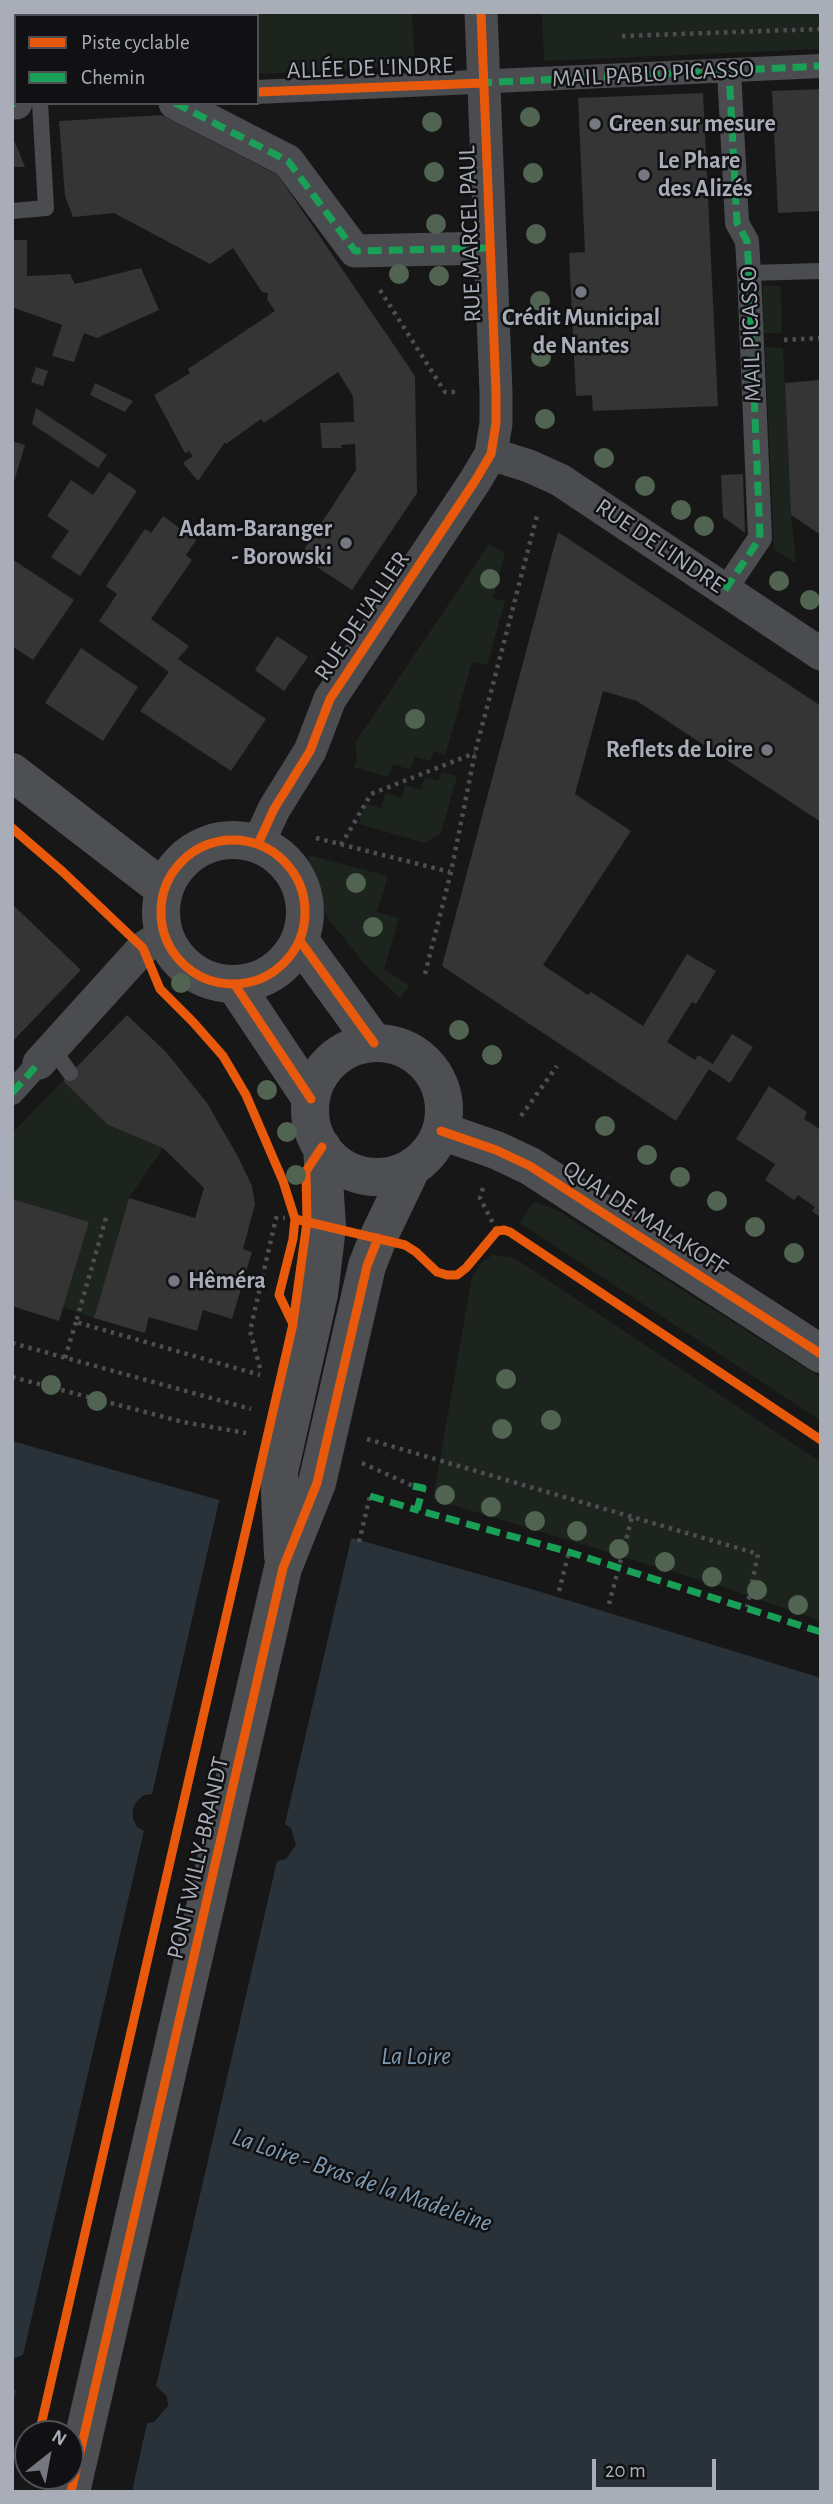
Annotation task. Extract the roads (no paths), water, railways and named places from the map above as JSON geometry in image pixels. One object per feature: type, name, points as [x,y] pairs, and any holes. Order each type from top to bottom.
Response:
[{"type":"main road","points":[[12,772],[164,889]]},
{"type":"main road","points":[[239,840],[258,844],[281,858],[297,878],[305,902],[306,916],[300,941],[285,964],[270,975],[253,982],[220,984],[191,972],[170,949],[164,935],[161,912],[164,889],[185,857],[202,846],[239,840]]},
{"type":"main road","points":[[300,941],[374,1043]]},
{"type":"main road","points":[[235,985],[311,1099]]},
{"type":"main road","points":[[374,1043],[400,1046],[422,1060],[442,1092],[444,1118],[430,1151],[412,1167],[389,1175],[363,1175],[340,1166],[322,1147],[313,1129],[311,1099],[318,1079],[329,1063],[345,1051],[374,1043]]},
{"type":"main road","name":"QUAI DE MALAKOFF","points":[[441,1130],[530,1166],[821,1354]]},
{"type":"main road","name":"PONT WILLY-BRANDT","points":[[283,1569],[282,1456],[319,1294],[327,1227],[322,1147]]},
{"type":"main road","name":"PONT WILLY-BRANDT","points":[[71,2492],[283,1569],[317,1483],[367,1266],[412,1167]]},
{"type":"street","name":"RUE MARCEL PAUL","points":[[481,12],[488,248],[496,392],[496,423],[491,454]]},
{"type":"street","name":"MAIL PABLO PICASSO","points":[[484,83],[821,66]]},
{"type":"street","name":"MAIL PICASSO","points":[[726,590],[760,538],[747,241],[737,223],[729,70]]},
{"type":"street","name":"ALLÉE DE L'INDRE","points":[[259,92],[484,83]]},
{"type":"street","points":[[178,105],[288,161],[355,251],[488,248]]},
{"type":"street","name":"RUE DE L'INDRE","points":[[491,454],[529,466],[560,480],[821,654]]},
{"type":"street","name":"RUE DE L'ALLIER","points":[[258,844],[274,809],[310,751],[330,699],[491,454]]},
{"type":"street","points":[[12,1093],[54,1062],[143,948],[164,935]]},
{"type":"lane","points":[[12,211],[46,208],[40,105]]},
{"type":"lane","points":[[749,273],[821,271]]},
{"type":"water","name":"La Loire","points":[[12,1441],[531,1589],[821,1678],[821,2492],[12,2492]]},
{"type":"place","name":"Green sur mesure","points":[[595,124]]},
{"type":"place","name":"Le Phare des Alizés","points":[[644,175]]},
{"type":"place","name":"Crédit Municipal de Nantes","points":[[581,292]]},
{"type":"place","name":"Adam-Baranger - Borowski","points":[[346,543]]},
{"type":"place","name":"Reflets de Loire","points":[[767,750]]},
{"type":"place","name":"Hêméra","points":[[174,1281]]},
{"type":"water label","name":"La Loire - Bras de la Madeleine","points":[[362,2180]]}]
